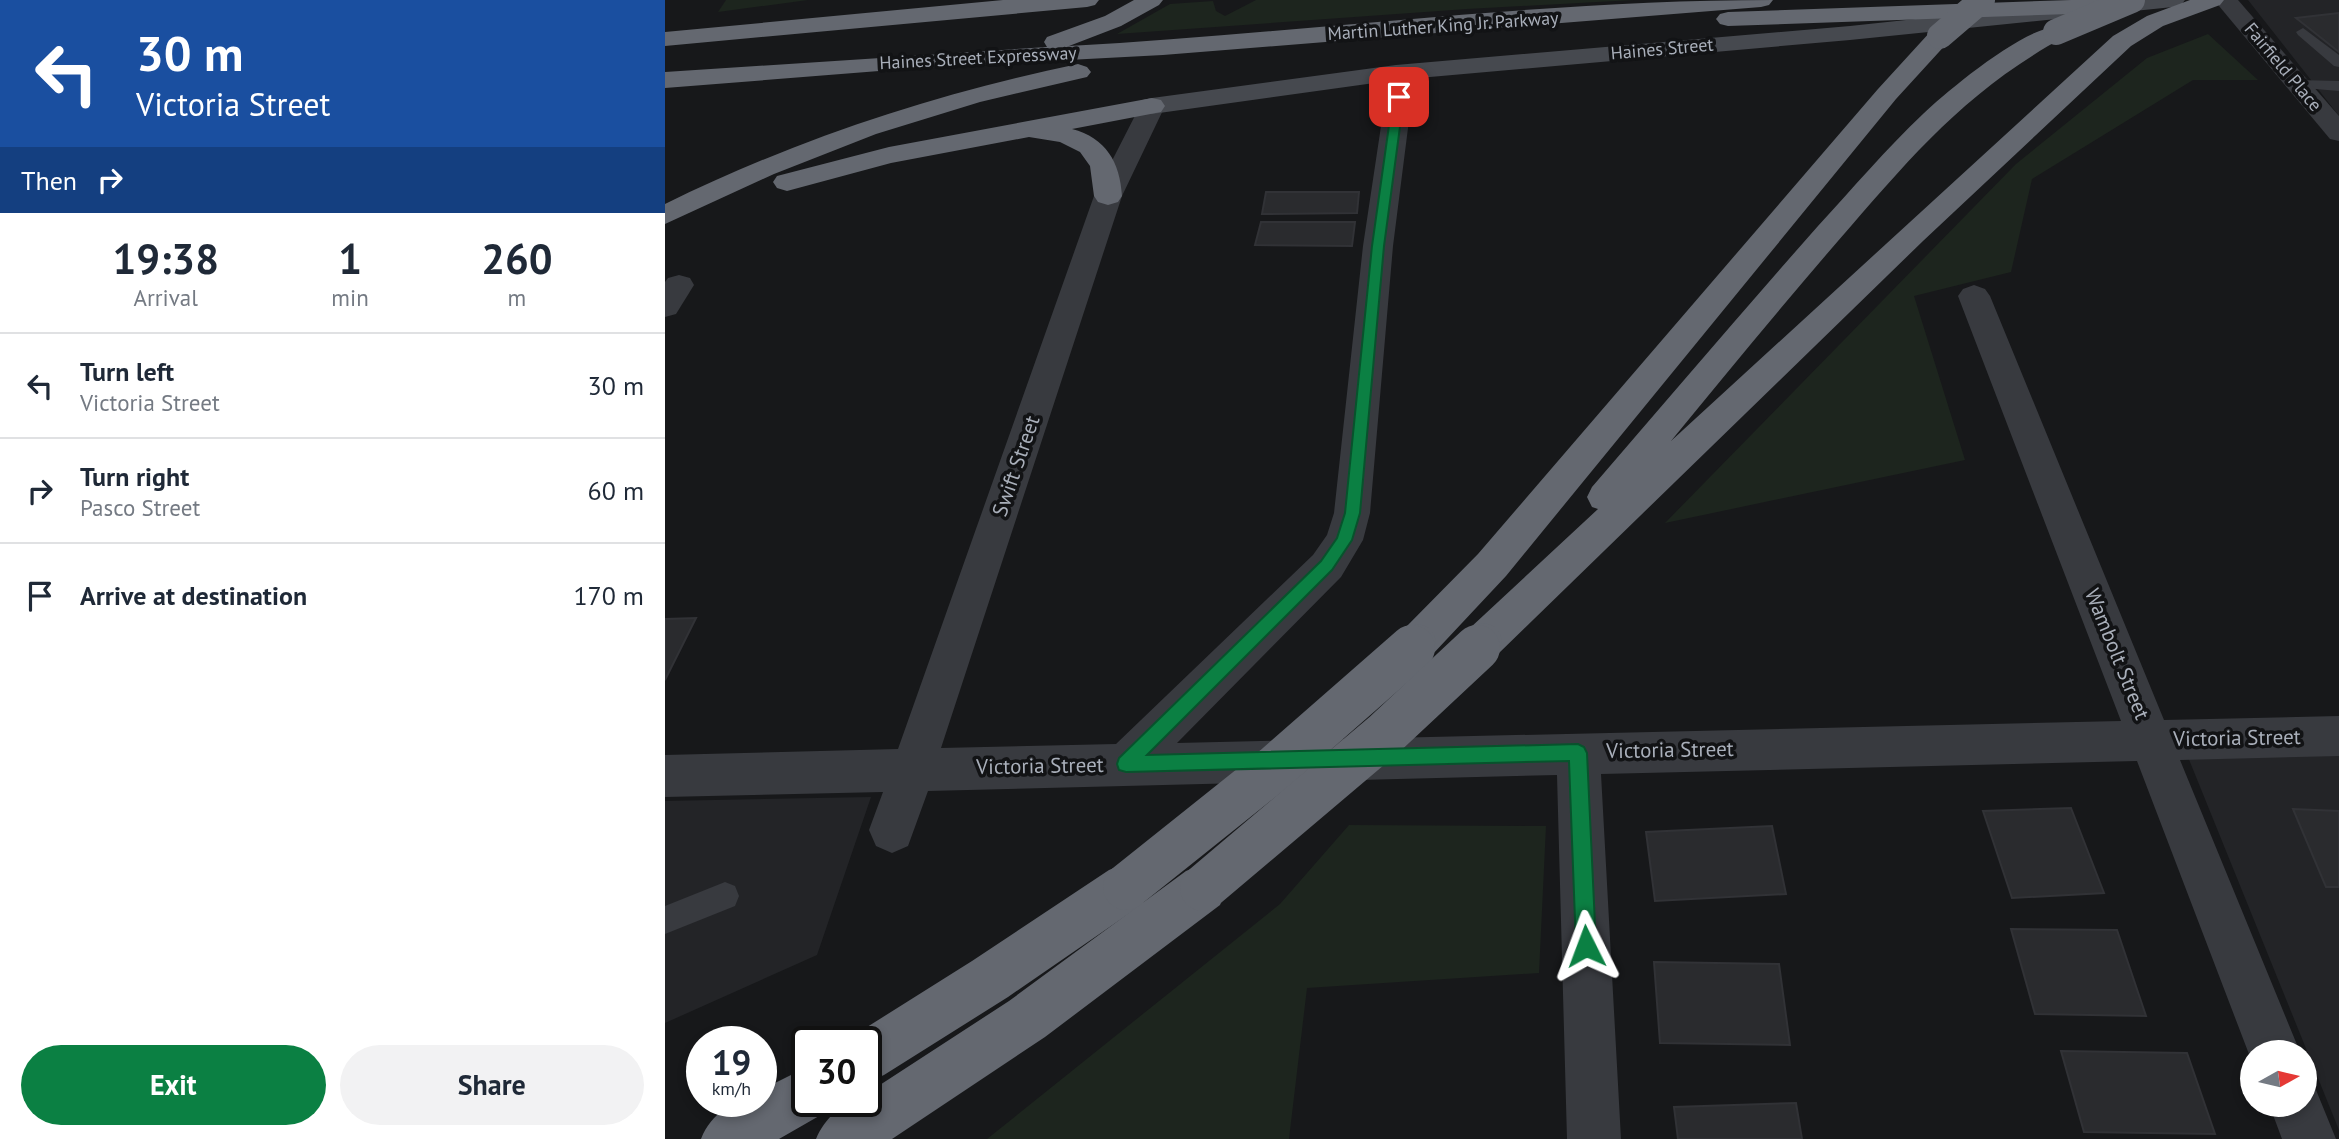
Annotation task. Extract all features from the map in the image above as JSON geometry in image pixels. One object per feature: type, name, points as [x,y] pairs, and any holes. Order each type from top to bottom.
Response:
[{"type":"highway","points":[[693,36],[903,0]]},
{"type":"highway","points":[[665,39],[1087,0]]},
{"type":"highway","points":[[947,59],[998,54],[1066,39],[1113,22],[1151,0]]},
{"type":"highway","name":"Martin Luther King Jr. Parkway","points":[[1292,38],[1761,0]]},
{"type":"highway","points":[[882,1047],[990,979],[1125,887],[1269,775],[1325,728],[1418,642],[1492,565],[1887,94],[1940,36],[1982,0]]},
{"type":"highway","points":[[1484,640],[1903,147],[1968,86],[2017,52],[2056,32],[2132,0]]},
{"type":"highway","points":[[843,1139],[989,1045],[1106,962],[1203,888],[1385,734],[1913,234],[2112,50],[2144,27],[2212,0]]},
{"type":"highway","points":[[1435,27],[2099,6]]},
{"type":"highway","points":[[665,215],[819,145],[939,105],[1057,76],[1292,38]]},
{"type":"highway","name":"Haines Street Expressway","points":[[665,80],[947,59],[1163,48],[1292,38]]},
{"type":"highway","points":[[678,103],[1163,48]]},
{"type":"highway","points":[[665,230],[728,203],[808,176],[889,155],[1152,106]]},
{"type":"highway","points":[[1015,131],[1065,135],[1090,146],[1105,166],[1108,196]]},
{"type":"highway","points":[[728,1139],[791,1102]]},
{"type":"street","name":"Haines Street","points":[[1152,106],[1242,92],[1402,73],[1884,31],[2173,0]]},
{"type":"street","name":"Fairfield Place","points":[[2226,0],[2339,133]]},
{"type":"street","points":[[1126,764],[1327,566],[1344,540],[1352,513],[1378,246],[1402,73]]},
{"type":"street","name":"Swift Street","points":[[892,831],[1108,196],[1152,106]]},
{"type":"street","name":"Wambolt Street","points":[[1974,296],[2269,1040]]},
{"type":"street","name":"Victoria Street","points":[[665,776],[2339,736]]},
{"type":"street","points":[[1578,753],[1594,1139]]},
{"type":"street","points":[[2300,1117],[2309,1139]]},
{"type":"lane","points":[[2303,32],[2339,63]]},
{"type":"lane","points":[[2297,84],[2339,86]]},
{"type":"lane","points":[[665,920],[725,896]]},
{"type":"shaded area","points":[[726,0],[808,0],[718,12]]},
{"type":"shaded area","points":[[1256,0],[1634,0],[1117,34],[1170,4],[1213,1],[1216,11],[1225,16]]},
{"type":"shaded area","points":[[2248,0],[2339,0],[2339,116],[2311,80]]},
{"type":"shaded area","points":[[2208,34],[2258,80],[2193,80],[2032,179],[2011,272],[1914,296],[1965,460],[1665,523],[2016,164],[2147,58]]},
{"type":"shaded area","points":[[2339,755],[2339,1130],[2317,1076],[2317,1040],[2303,1040],[2188,757]]},
{"type":"shaded area","points":[[871,797],[817,955],[665,1023],[665,801]]},
{"type":"shaded area","points":[[1349,825],[1546,826],[1539,973],[1307,988],[1289,1139],[987,1139],[1280,904]]},
{"type":"building","points":[[2339,13],[2339,52],[2296,18]]},
{"type":"building","points":[[1266,192],[1359,192],[1357,213],[1262,214]]},
{"type":"building","points":[[1261,222],[1355,222],[1352,246],[1255,245]]},
{"type":"building","points":[[696,618],[665,680],[665,619]]},
{"type":"building","points":[[2071,808],[2104,893],[2012,898],[1983,811]]},
{"type":"building","points":[[2293,809],[2339,811],[2339,887],[2326,887]]},
{"type":"building","points":[[1772,826],[1786,894],[1655,901],[1646,832]]},
{"type":"building","points":[[2011,929],[2117,930],[2146,1016],[2035,1014]]},
{"type":"building","points":[[1654,962],[1779,964],[1790,1045],[1660,1043]]},
{"type":"building","points":[[2061,1051],[2187,1053],[2215,1134],[2084,1132]]},
{"type":"building","points":[[1796,1103],[1802,1139],[1678,1139],[1674,1107]]},
{"type":"route","points":[[1399,97],[1378,246],[1352,513],[1344,540],[1327,566],[1126,764],[1578,753],[1586,946]]}]
